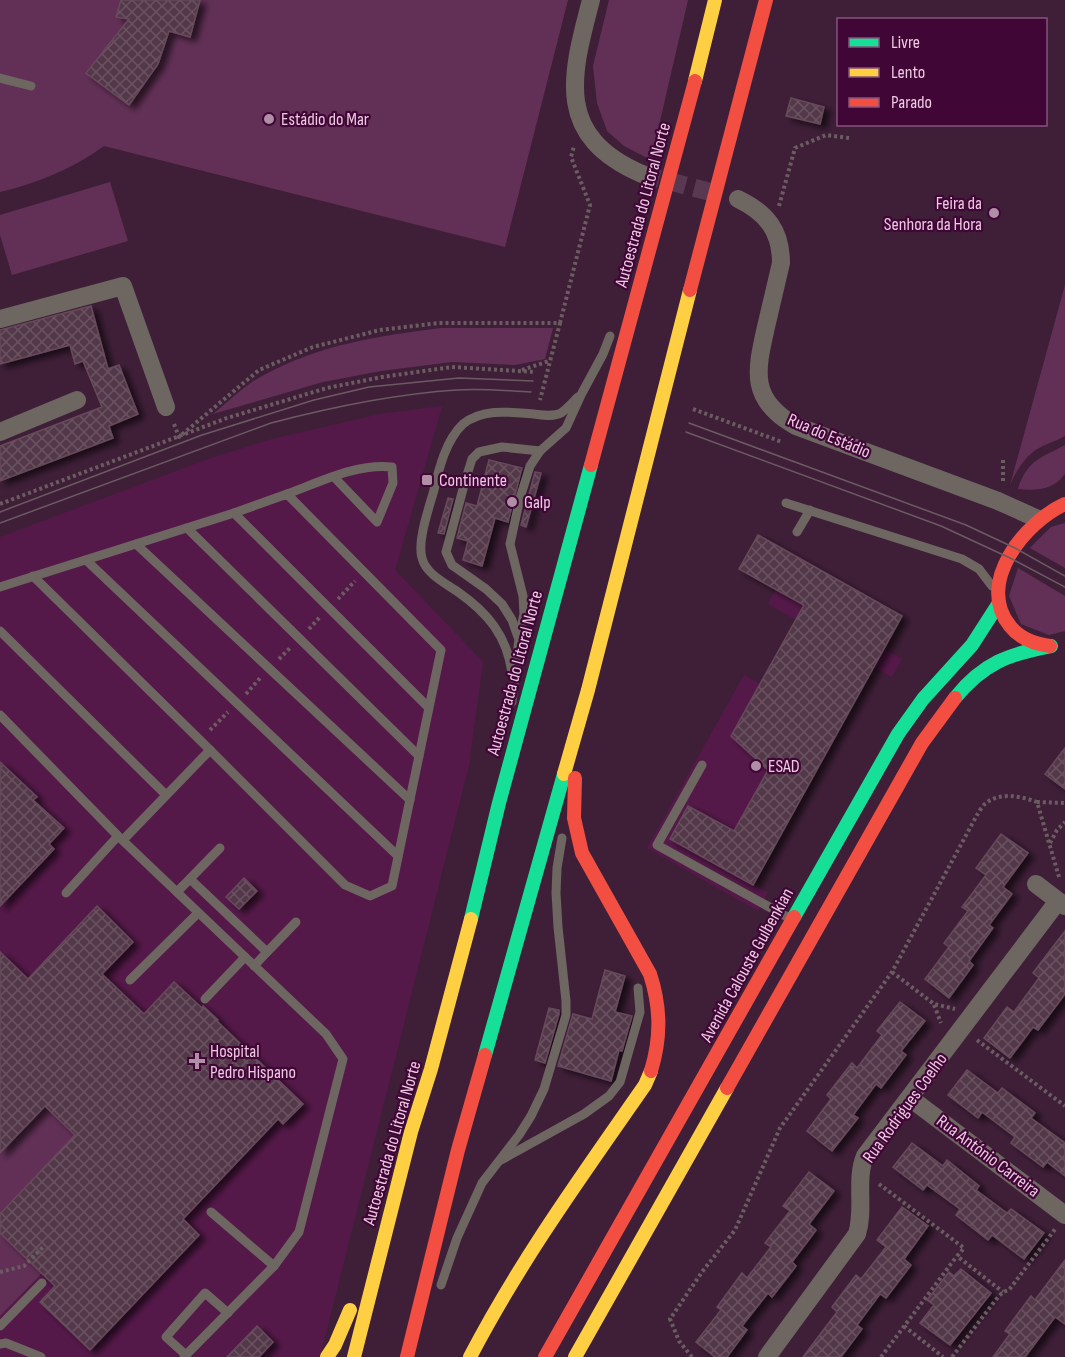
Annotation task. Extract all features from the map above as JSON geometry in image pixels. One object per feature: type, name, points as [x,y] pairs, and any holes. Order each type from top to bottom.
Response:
[{"type":"main road","name":"Autoestrada do Litoral Norte","points":[[354,1357],[411,1132],[432,1069],[499,803],[688,109],[715,0]]},
{"type":"main road","points":[[407,1357],[458,1150],[588,690],[766,0]]},
{"type":"main road","name":"Avenida Calouste Gulbenkian","points":[[545,1357],[898,734],[923,699],[972,645],[998,598],[1002,572],[1023,537],[1038,519],[1062,503]]},
{"type":"main road","points":[[998,598],[1002,613],[1013,630],[1032,643],[1051,646]]},
{"type":"main road","points":[[575,1357],[922,743],[955,699],[984,669],[1006,656],[1065,643]]},
{"type":"main road","points":[[470,1357],[486,1326],[558,1209],[645,1085],[654,1065],[660,1041],[661,1016],[650,974],[582,853],[574,818],[575,776],[588,690]]},
{"type":"main road","points":[[359,1281],[411,1132]]},
{"type":"main road","points":[[556,1240],[612,1134]]},
{"type":"main road","points":[[327,1357],[335,1345],[353,1302]]},
{"type":"street","points":[[591,0],[575,66],[576,101],[581,119],[597,146],[611,158],[642,174]]},
{"type":"street","name":"Rua do Estádio","points":[[738,199],[762,213],[772,227],[781,249],[781,263],[758,364],[759,384],[774,410],[796,426],[998,501],[1038,519]]},
{"type":"street","points":[[0,319],[123,286],[166,407]]},
{"type":"street","points":[[0,432],[77,400]]},
{"type":"street","points":[[1036,884],[1061,904]]},
{"type":"street","name":"Rua Rodrigues Coelho","points":[[767,1357],[857,1234],[861,1221],[861,1171],[865,1156],[1061,904]]},
{"type":"street","name":"Rua António Carreira","points":[[910,1098],[1061,1220]]},
{"type":"lane","points":[[0,78],[31,87]]},
{"type":"lane","points":[[628,291],[658,219]]},
{"type":"lane","points":[[512,708],[513,684],[524,614],[523,596],[510,554],[510,544],[530,466],[540,451],[566,428],[603,354],[616,322]]},
{"type":"lane","points":[[513,684],[507,649],[493,622],[479,608],[429,571],[422,559],[421,547],[435,484],[447,448],[463,425],[485,413],[551,416],[561,413],[582,393]]},
{"type":"lane","points":[[519,638],[502,604],[486,589],[452,565],[446,552],[472,459],[479,452],[502,447],[540,451]]},
{"type":"lane","points":[[0,587],[234,513],[334,477],[376,465],[392,467],[393,483],[376,522],[334,477]]},
{"type":"lane","points":[[33,576],[345,885],[370,896],[392,886],[441,650],[287,494]]},
{"type":"lane","points":[[786,502],[962,559],[979,569],[998,598]]},
{"type":"lane","points":[[797,532],[810,510]]},
{"type":"lane","points":[[234,513],[428,707]]},
{"type":"lane","points":[[187,528],[419,756]]},
{"type":"lane","points":[[136,544],[410,800]]},
{"type":"lane","points":[[86,560],[398,856]]},
{"type":"lane","points":[[0,631],[166,795]]},
{"type":"lane","points":[[0,715],[120,838],[326,1034],[343,1059],[299,1232],[274,1266],[228,1313],[185,1356],[166,1337],[205,1293],[228,1313]]},
{"type":"lane","points":[[499,803],[508,732]]},
{"type":"lane","points":[[66,893],[210,750]]},
{"type":"lane","points":[[702,765],[657,845],[793,921]]},
{"type":"lane","points":[[439,1290],[457,1238],[482,1183],[519,1135],[544,1089],[566,1014],[556,894],[562,835],[575,776]]},
{"type":"lane","points":[[562,835],[569,855]]},
{"type":"lane","points":[[177,892],[220,848]]},
{"type":"lane","points":[[190,879],[267,952]]},
{"type":"lane","points":[[130,980],[198,913]]},
{"type":"lane","points":[[254,966],[296,922]]},
{"type":"lane","points":[[205,999],[245,957]]},
{"type":"lane","points":[[496,1163],[584,1114],[609,1096],[621,1082],[640,1012],[640,994],[633,976]]},
{"type":"lane","points":[[211,1212],[274,1266]]},
{"type":"lane","points":[[0,1326],[42,1283]]},
{"type":"lane","points":[[413,1357],[424,1329]]},
{"type":"lane","points":[[0,1344],[6,1343],[40,1357]]},
{"type":"path","points":[[536,415],[590,205],[571,157],[581,119]]},
{"type":"path","points":[[786,185],[795,148],[826,135],[849,138]]},
{"type":"path","points":[[179,436],[259,370],[313,347],[380,330],[439,323],[560,323]]},
{"type":"path","points":[[518,371],[549,361]]},
{"type":"path","points":[[0,504],[249,411],[327,388],[452,367],[534,372]]},
{"type":"path","points":[[1003,460],[1004,487]]},
{"type":"path","points":[[692,1357],[679,1341],[670,1319],[702,1272],[735,1230],[780,1128],[892,972],[977,815],[986,803],[1004,796],[1022,796],[1037,802],[1065,803]]},
{"type":"path","points":[[1037,802],[1059,877],[1061,904]]},
{"type":"path","points":[[1049,844],[1065,822]]},
{"type":"path","points":[[892,972],[934,1004],[974,1013]]},
{"type":"path","points":[[962,1029],[1065,1106]]},
{"type":"path","points":[[861,1171],[964,1248],[881,1357],[877,1354],[875,1357]]},
{"type":"path","points":[[952,1357],[1003,1292],[1009,1290],[1061,1220]]},
{"type":"path","points":[[0,1272],[24,1266],[45,1245]]},
{"type":"path","points":[[957,1256],[1003,1292]]},
{"type":"path","points":[[903,1326],[943,1357]]},
{"type":"shaded area","name":"Estádio do Mar","points":[[0,0],[568,0],[505,247],[104,146],[80,162],[54,174],[0,192]]},
{"type":"shaded area","points":[[609,0],[688,0],[651,160],[624,146],[607,131],[597,103],[593,66]]},
{"type":"shaded area","points":[[110,182],[128,241],[12,275],[0,235],[0,215]]},
{"type":"shaded area","points":[[1065,285],[1065,436],[1040,447],[1028,456],[1010,485]]},
{"type":"shaded area","points":[[441,328],[553,328],[545,359],[515,365],[452,362],[381,371],[323,382],[213,414],[244,388],[285,364],[351,343]]},
{"type":"shaded area","name":"Hospital Pedro Hispano","points":[[442,406],[395,570],[483,662],[469,765],[320,1357],[0,1357],[0,537],[208,459],[272,439],[380,414]]},
{"type":"shaded area","points":[[1065,445],[1065,474],[1060,479],[1044,488],[1018,489],[1030,466]]},
{"type":"shaded area","points":[[1065,523],[1065,568],[1030,548],[1051,527]]},
{"type":"shaded area","name":"ESAD","points":[[758,535],[902,616],[884,648],[902,659],[892,677],[873,667],[753,885],[768,892],[758,911],[647,848],[744,675],[760,684],[796,620],[768,604],[776,589],[739,569]]},
{"type":"shaded area","points":[[1018,568],[1065,596],[1065,631],[1049,635],[1021,624],[1009,596]]},
{"type":"shaded area","points":[[45,1106],[75,1135],[0,1214],[0,1153]]},
{"type":"shaded area","points":[[0,1233],[42,1273],[0,1316]]},
{"type":"building","points":[[121,0],[200,0],[190,37],[169,31],[158,64],[129,105],[86,73],[129,19],[116,17]]},
{"type":"building","points":[[791,98],[824,107],[820,124],[786,116]]},
{"type":"building","points":[[91,306],[108,369],[119,365],[138,414],[109,426],[113,438],[0,481],[0,446],[102,407],[83,361],[75,364],[70,345],[0,364],[0,330]]},
{"type":"building","points":[[489,460],[522,468],[508,522],[495,518],[482,566],[463,560],[468,541],[457,538],[466,503],[477,506]]},
{"type":"building","points":[[535,472],[541,473],[526,527],[521,525]]},
{"type":"building","points":[[448,498],[453,499],[444,534],[438,533]]},
{"type":"building","name":"ESAD","points":[[758,535],[902,616],[753,885],[670,839],[688,806],[734,831],[768,770],[731,736],[804,605],[739,569]]},
{"type":"building","points":[[1065,748],[1065,789],[1045,774]]},
{"type":"building","points":[[0,762],[37,797],[33,800],[64,828],[49,844],[54,849],[0,906]]},
{"type":"building","points":[[1001,834],[1028,853],[1003,887],[1012,894],[989,925],[993,928],[969,961],[973,965],[949,998],[925,979],[949,947],[944,943],[968,911],[962,907],[986,875],[976,868]]},
{"type":"building","points":[[244,878],[257,891],[239,909],[226,897]]},
{"type":"building","points":[[97,906],[133,942],[102,974],[144,1014],[174,982],[218,1020],[303,1104],[283,1124],[278,1119],[183,1219],[199,1235],[90,1350],[40,1302],[55,1286],[0,1233],[0,1214],[75,1135],[45,1106],[0,1153],[0,952],[28,979]]},
{"type":"building","points":[[1065,931],[1065,994],[1038,1030],[1033,1027],[1010,1058],[984,1038],[1007,1007],[1014,1012],[1039,978],[1033,973]]},
{"type":"building","points":[[605,970],[625,976],[615,1012],[632,1016],[622,1051],[619,1050],[611,1081],[558,1066],[573,1014],[592,1019]]},
{"type":"building","points":[[900,1002],[925,1021],[901,1051],[906,1055],[881,1088],[876,1084],[853,1115],[858,1118],[832,1151],[807,1131],[831,1099],[827,1095],[852,1063],[857,1068],[882,1035],[877,1031]]},
{"type":"building","points":[[549,1008],[559,1010],[559,1014],[545,1063],[535,1060]]},
{"type":"building","points":[[967,1070],[998,1093],[1002,1088],[1035,1113],[1031,1118],[1065,1143],[1065,1176],[1047,1162],[1043,1167],[1011,1143],[1015,1137],[982,1112],[978,1118],[948,1095]]},
{"type":"building","points":[[912,1143],[943,1166],[947,1160],[979,1186],[976,1190],[1007,1213],[1011,1209],[1044,1233],[1024,1259],[992,1235],[988,1240],[956,1215],[960,1209],[927,1185],[923,1190],[893,1167]]},
{"type":"building","points":[[809,1172],[834,1191],[809,1224],[816,1230],[792,1262],[796,1266],[772,1297],[768,1293],[742,1326],[747,1330],[727,1357],[715,1357],[696,1342],[721,1310],[717,1307],[742,1273],[747,1278],[771,1247],[765,1243],[790,1211],[783,1206]]},
{"type":"building","points":[[902,1207],[928,1226],[904,1259],[911,1265],[886,1298],[880,1294],[857,1325],[862,1329],[841,1357],[803,1357],[837,1312],[832,1307],[856,1275],[861,1279],[886,1247],[877,1240]]},
{"type":"building","points":[[1065,1260],[1065,1324],[1055,1317],[1025,1357],[993,1357],[1010,1334],[1005,1331],[1031,1296],[1035,1300]]},
{"type":"building","points":[[961,1269],[991,1293],[950,1345],[920,1323],[934,1305],[927,1300],[949,1272],[954,1276]]},
{"type":"building","points":[[257,1326],[273,1342],[259,1357],[227,1357]]},
{"type":"tunnel","points":[[642,174],[722,195]]},
{"type":"tram line","points":[[0,512],[202,435],[314,400],[369,387],[459,378],[533,381]]},
{"type":"tram line","points":[[0,523],[271,423],[294,417],[363,402],[433,392],[476,389],[531,392]]},
{"type":"tram line","points":[[689,423],[966,525],[1015,548],[1065,576]]},
{"type":"tram line","points":[[686,432],[941,526],[1065,587]]},
{"type":"traffic: fast","points":[[471,919],[499,803],[591,465]]},
{"type":"traffic: fast","points":[[794,917],[898,734],[923,699],[972,645],[999,603]]},
{"type":"traffic: fast","points":[[955,698],[976,676],[998,662],[1051,646]]},
{"type":"traffic: fast","points":[[485,1055],[564,774]]},
{"type":"traffic: slow","points":[[695,81],[715,0]]},
{"type":"traffic: slow","points":[[564,774],[588,690],[690,290]]},
{"type":"traffic: slow","points":[[354,1357],[411,1132],[431,1069],[471,919]]},
{"type":"traffic: slow","points":[[470,1357],[531,1252],[645,1085],[651,1071]]},
{"type":"traffic: slow","points":[[575,1357],[727,1088]]},
{"type":"traffic: slow","points":[[327,1357],[335,1345],[350,1310]]},
{"type":"traffic: jam","points":[[690,290],[766,0]]},
{"type":"traffic: jam","points":[[591,465],[695,81]]},
{"type":"traffic: jam","points":[[1050,646],[1028,640],[1014,631],[1001,609],[998,591],[1001,573],[1021,539],[1050,513],[1065,504]]},
{"type":"traffic: jam","points":[[727,1088],[922,743],[955,698]]},
{"type":"traffic: jam","points":[[575,778],[574,818],[582,853],[650,974],[654,987],[658,1011],[658,1035],[651,1071]]},
{"type":"traffic: jam","points":[[545,1357],[794,917]]},
{"type":"traffic: jam","points":[[407,1357],[458,1150],[485,1055]]},
{"type":"place","name":"Estádio do Mar","points":[[269,119]]},
{"type":"place","name":"Feira da Senhora da Hora","points":[[994,213]]},
{"type":"place","name":"Continente","points":[[427,480]]},
{"type":"place","name":"Galp","points":[[512,502]]},
{"type":"place","name":"ESAD","points":[[756,766]]},
{"type":"place","name":"Hospital Pedro Hispano","points":[[197,1061]]}]
